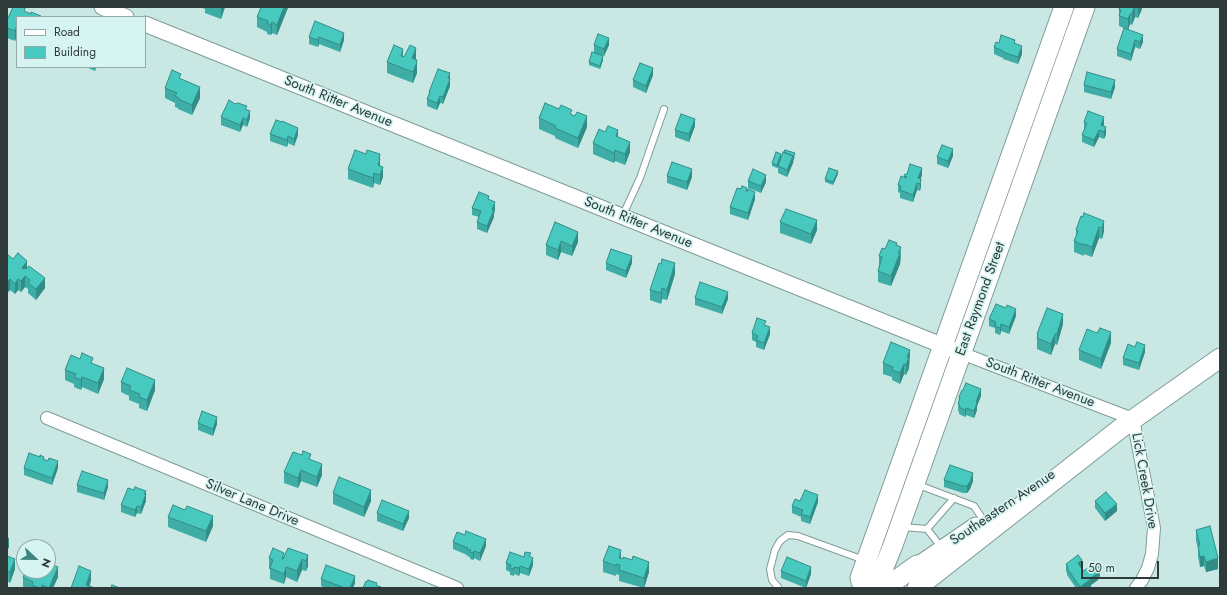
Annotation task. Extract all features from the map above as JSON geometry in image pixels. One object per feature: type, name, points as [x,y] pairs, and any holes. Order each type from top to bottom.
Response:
[{"type":"main road","name":"East Raymond Street","points":[[863,588],[860,578],[1064,7]]},
{"type":"main road","name":"East Raymond Street","points":[[872,588],[878,582],[900,527],[1085,7]]},
{"type":"main road","name":"Southeastern Avenue","points":[[885,588],[917,565],[922,564],[984,522],[1220,358]]},
{"type":"main road","name":"Southeastern Avenue","points":[[917,588],[1127,423]]},
{"type":"main road","points":[[893,545],[901,556],[917,565]]},
{"type":"street","points":[[102,7],[124,16]]},
{"type":"street","name":"South Ritter Avenue","points":[[146,24],[961,353],[1127,423]]},
{"type":"street","name":"Silver Lane Drive","points":[[47,418],[457,588]]},
{"type":"street","name":"Lick Creek Drive","points":[[1127,423],[1154,528],[1152,554],[1148,568],[1136,588]]},
{"type":"lane","points":[[622,217],[640,178],[664,109]]},
{"type":"lane","points":[[915,483],[974,506],[984,522]]},
{"type":"lane","points":[[927,529],[954,498]]},
{"type":"lane","points":[[900,527],[927,529],[943,550]]},
{"type":"lane","points":[[778,587],[772,580],[770,568],[775,550],[780,541],[788,535],[798,536],[866,561]]},
{"type":"building","points":[[13,7],[22,7],[25,8],[24,11],[41,16],[16,16],[15,31],[7,28],[7,20]]},
{"type":"building","points":[[261,7],[284,7],[277,25],[272,22],[271,25],[267,23],[268,21],[257,17]]},
{"type":"building","points":[[1120,7],[1134,7],[1132,14],[1130,14],[1128,19],[1119,16],[1121,10],[1119,10]]},
{"type":"building","points":[[315,21],[344,33],[340,45],[319,37],[318,40],[309,37]]},
{"type":"building","points":[[1124,28],[1143,35],[1140,42],[1135,40],[1131,54],[1117,49]]},
{"type":"building","points":[[598,34],[609,38],[604,49],[594,45]]},
{"type":"building","points":[[1001,35],[1015,40],[1014,43],[1022,46],[1018,57],[994,47],[996,42],[999,43]]},
{"type":"building","points":[[394,45],[403,49],[401,56],[404,57],[410,45],[416,48],[412,58],[417,60],[417,62],[413,72],[387,62]]},
{"type":"building","points":[[592,52],[603,56],[600,66],[589,62]]},
{"type":"building","points":[[640,63],[653,68],[646,86],[633,80]]},
{"type":"building","points":[[438,69],[450,73],[448,78],[450,79],[443,97],[440,96],[437,103],[427,99]]},
{"type":"building","points":[[172,70],[181,74],[179,78],[200,87],[192,105],[178,99],[179,98],[175,96],[177,93],[165,88]]},
{"type":"building","points":[[1087,72],[1115,80],[1111,92],[1084,85]]},
{"type":"building","points":[[229,100],[235,104],[238,103],[247,106],[245,109],[250,111],[247,120],[243,118],[240,125],[221,117]]},
{"type":"building","points":[[545,103],[559,109],[561,105],[572,110],[570,114],[575,116],[577,112],[587,116],[578,138],[555,128],[556,126],[539,118]]},
{"type":"building","points":[[1088,111],[1104,117],[1101,125],[1106,127],[1104,132],[1099,130],[1094,140],[1082,135],[1087,123],[1084,122]]},
{"type":"building","points":[[681,114],[695,119],[689,134],[675,130]]},
{"type":"building","points":[[276,120],[298,128],[294,139],[288,136],[287,140],[270,134]]},
{"type":"building","points":[[608,126],[618,130],[616,136],[630,142],[625,154],[615,150],[614,153],[593,143],[599,129],[605,132]]},
{"type":"building","points":[[942,145],[953,149],[948,161],[937,157]]},
{"type":"building","points":[[355,150],[366,154],[367,150],[380,154],[378,165],[383,167],[380,175],[374,173],[373,178],[348,169]]},
{"type":"building","points":[[785,150],[795,153],[793,157],[784,152]]},
{"type":"building","points":[[776,152],[781,154],[777,165],[772,163]]},
{"type":"building","points":[[783,152],[793,156],[787,170],[778,166]]},
{"type":"building","points":[[672,162],[692,169],[687,182],[667,176]]},
{"type":"building","points":[[910,164],[922,168],[918,178],[921,179],[920,184],[917,183],[913,195],[900,190],[901,186],[898,185],[901,176],[907,177],[904,176],[907,174]]},
{"type":"building","points":[[829,168],[838,171],[833,182],[825,179]]},
{"type":"building","points":[[753,169],[766,175],[761,186],[748,181]]},
{"type":"building","points":[[742,186],[747,188],[747,192],[748,189],[755,192],[748,213],[730,207],[737,188],[741,189]]},
{"type":"building","points":[[479,192],[489,196],[488,199],[495,202],[492,210],[494,210],[487,226],[477,222],[481,211],[472,208]]},
{"type":"building","points":[[786,209],[817,220],[811,234],[780,222]]},
{"type":"building","points":[[1084,213],[1104,221],[1102,228],[1099,227],[1092,247],[1074,241],[1081,216],[1083,217]]},
{"type":"building","points":[[555,222],[578,232],[572,246],[561,241],[558,250],[546,245]]},
{"type":"building","points":[[889,240],[897,243],[896,245],[901,247],[891,276],[878,271],[882,257],[879,256],[882,248],[885,249]]},
{"type":"building","points":[[611,249],[632,256],[626,271],[606,263]]},
{"type":"building","points":[[18,253],[27,261],[22,268],[26,269],[29,266],[45,278],[36,289],[28,283],[30,280],[25,276],[21,281],[18,279],[15,284],[10,279],[7,282],[7,254],[13,259]]},
{"type":"building","points":[[662,259],[675,263],[667,290],[662,288],[661,293],[650,290],[659,263],[661,264]]},
{"type":"building","points":[[700,282],[728,292],[722,307],[695,298]]},
{"type":"building","points":[[996,304],[1006,308],[1007,305],[1016,309],[1009,327],[1001,324],[1000,328],[995,326],[996,322],[989,319]]},
{"type":"building","points":[[1047,308],[1063,314],[1057,334],[1055,334],[1051,344],[1037,338],[1037,334]]},
{"type":"building","points":[[757,318],[766,321],[764,325],[770,327],[764,343],[756,340],[758,336],[752,333]]},
{"type":"building","points":[[1100,328],[1111,332],[1101,359],[1079,350],[1087,329],[1097,333]]},
{"type":"building","points":[[891,342],[910,350],[906,365],[904,364],[900,373],[892,370],[893,367],[883,363]]},
{"type":"building","points":[[1137,342],[1145,345],[1139,363],[1123,358],[1128,344],[1135,347]]},
{"type":"building","points":[[82,353],[93,358],[91,363],[104,368],[98,383],[82,377],[81,380],[74,377],[76,374],[65,370],[71,355],[80,359]]},
{"type":"building","points":[[127,368],[155,380],[147,400],[139,397],[140,394],[129,390],[131,386],[121,382]]},
{"type":"building","points":[[966,383],[981,389],[974,411],[966,408],[965,410],[959,407],[960,405],[958,404],[959,397]]},
{"type":"building","points":[[202,411],[217,417],[213,429],[198,423]]},
{"type":"building","points":[[303,451],[311,454],[309,459],[322,464],[317,477],[301,470],[298,478],[284,472],[293,452],[302,455]]},
{"type":"building","points":[[29,453],[40,457],[40,455],[44,457],[43,459],[48,461],[49,458],[58,461],[52,478],[24,468]]},
{"type":"building","points":[[950,465],[973,473],[967,486],[944,480]]},
{"type":"building","points":[[82,471],[108,480],[104,493],[77,485]]},
{"type":"building","points":[[339,477],[371,490],[364,507],[333,493]]},
{"type":"building","points":[[135,487],[146,491],[144,494],[146,494],[141,507],[137,506],[135,510],[121,505],[128,488],[134,490]]},
{"type":"building","points":[[805,490],[818,495],[810,517],[801,514],[803,510],[792,506],[795,499],[800,501]]},
{"type":"building","points":[[1106,492],[1117,504],[1105,513],[1095,501]]},
{"type":"building","points":[[382,500],[409,511],[403,524],[377,513]]},
{"type":"building","points":[[173,505],[185,510],[187,506],[213,516],[206,531],[168,517]]},
{"type":"building","points":[[1210,526],[1218,558],[1206,562],[1204,556],[1200,557],[1198,546],[1200,545],[1196,530]]},
{"type":"building","points":[[466,531],[486,539],[480,553],[474,551],[473,553],[470,552],[471,550],[467,549],[468,548],[453,542],[457,532],[465,535]]},
{"type":"building","points":[[609,546],[621,550],[619,558],[623,559],[623,557],[632,560],[633,556],[649,562],[644,578],[619,570],[620,565],[616,564],[616,566],[603,561]]},
{"type":"building","points":[[273,548],[284,553],[282,559],[288,548],[308,555],[306,561],[302,559],[297,571],[286,567],[284,574],[270,568],[273,560],[269,558]]},
{"type":"building","points":[[510,552],[524,557],[525,552],[531,553],[529,556],[533,558],[529,569],[520,566],[519,568],[514,567],[514,569],[510,568],[511,565],[506,563]]},
{"type":"building","points":[[1078,555],[1082,560],[1078,563],[1083,571],[1097,565],[1100,569],[1097,571],[1098,573],[1080,587],[1067,568],[1068,567],[1066,564]]},
{"type":"building","points":[[7,556],[15,559],[10,572],[7,571]]},
{"type":"building","points":[[787,557],[811,567],[806,581],[781,571]]},
{"type":"building","points":[[326,565],[355,576],[350,588],[345,588],[321,579]]},
{"type":"building","points":[[79,566],[91,571],[86,585],[95,588],[71,588]]},
{"type":"building","points":[[27,579],[53,579],[49,588],[42,585],[40,588],[32,585],[33,582]]},
{"type":"building","points":[[368,580],[377,583],[376,585],[383,588],[363,588]]},
{"type":"building","points":[[112,585],[120,588],[111,588]]}]
